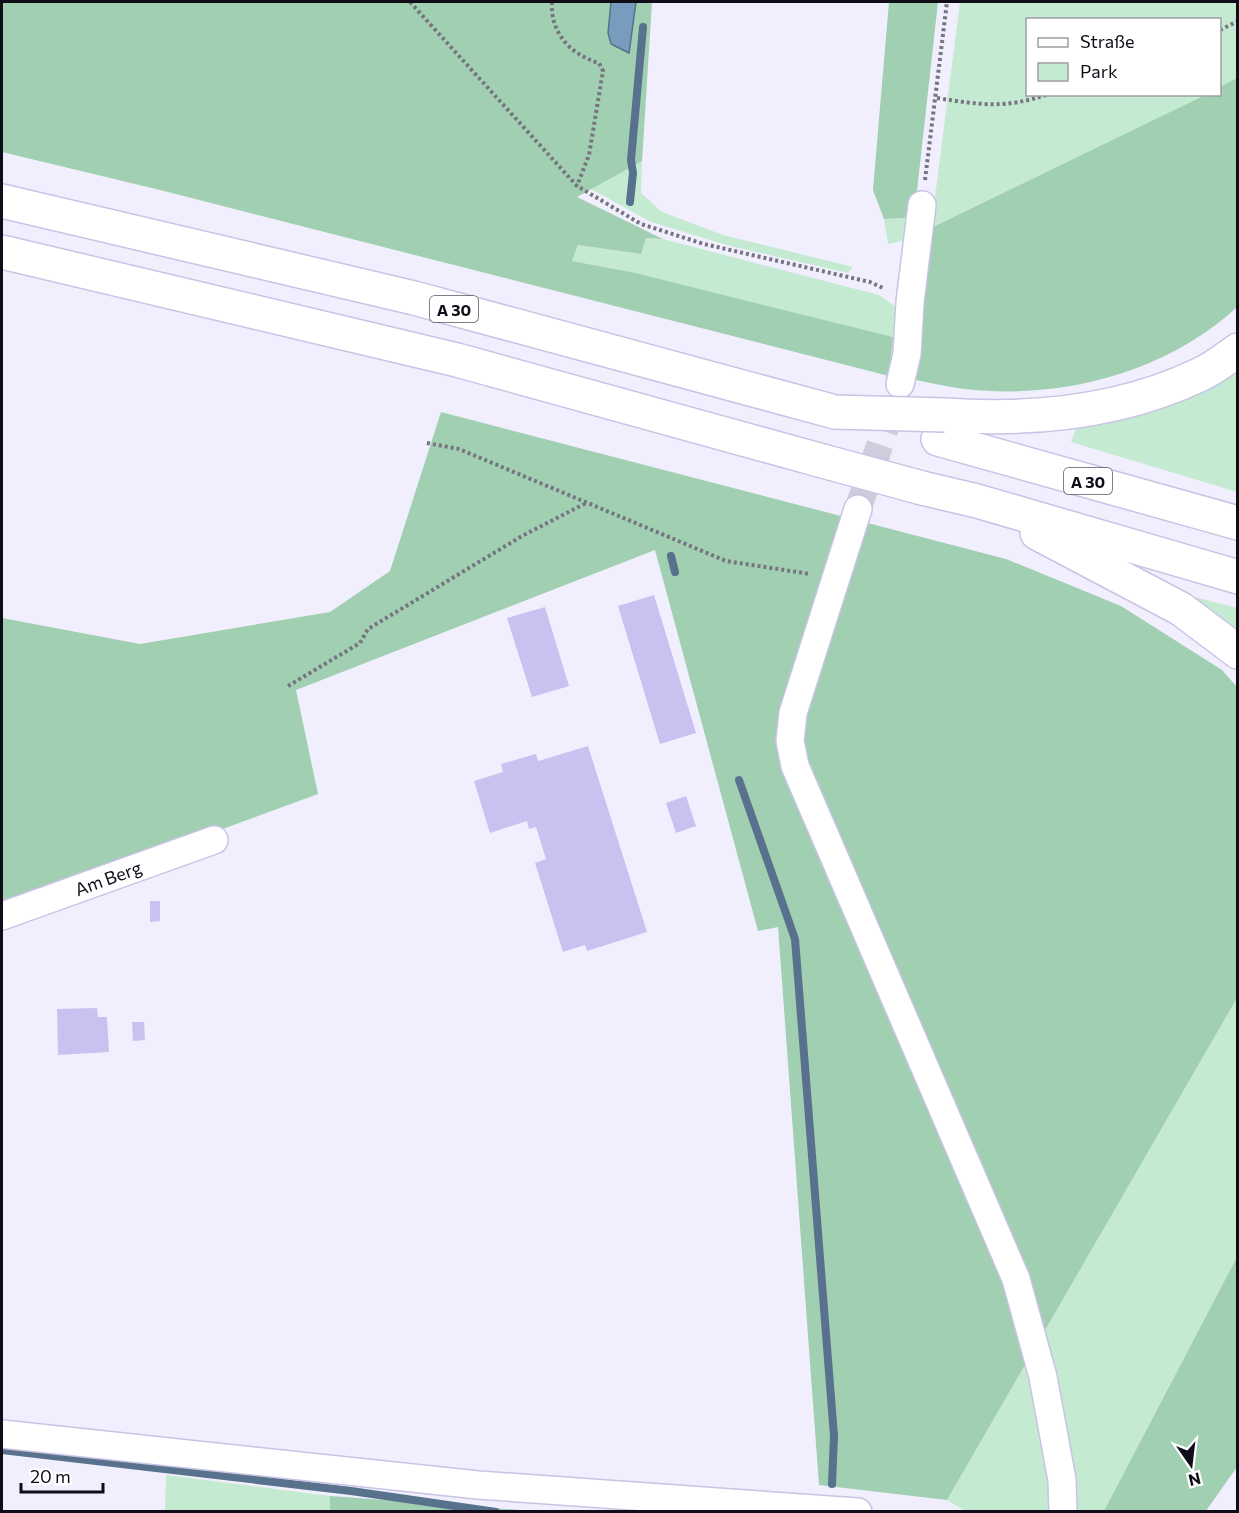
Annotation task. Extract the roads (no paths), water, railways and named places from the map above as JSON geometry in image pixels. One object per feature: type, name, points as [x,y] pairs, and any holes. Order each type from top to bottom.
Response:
[{"type":"highway","name":"A 30","points":[[2,201],[414,298],[835,412],[941,427],[1238,523]]},
{"type":"highway","points":[[2,252],[457,360],[922,488],[977,501],[1238,577]]},
{"type":"highway","points":[[941,427],[981,418],[1063,415],[1134,401],[1201,375],[1238,350]]},
{"type":"highway","points":[[977,501],[1180,609],[1238,652]]},
{"type":"street","points":[[900,384],[907,354],[910,302],[922,204]]},
{"type":"street","points":[[858,509],[793,713],[790,741],[795,766],[1016,1279],[1043,1377],[1062,1480],[1064,1512]]},
{"type":"street","name":"Am Berg","points":[[2,916],[213,840]]},
{"type":"street","points":[[2,1434],[478,1485],[858,1512]]},
{"type":"water","points":[[611,2],[636,2],[629,53],[611,44],[608,33]]},
{"type":"waterway","points":[[630,202],[633,173],[631,160],[643,27]]},
{"type":"waterway","points":[[671,556],[675,572]]},
{"type":"waterway","points":[[739,780],[795,939],[834,1436],[832,1484]]},
{"type":"waterway","points":[[2,1450],[351,1491],[496,1512]]},
{"type":"tunnel","points":[[858,509],[896,397]]}]
